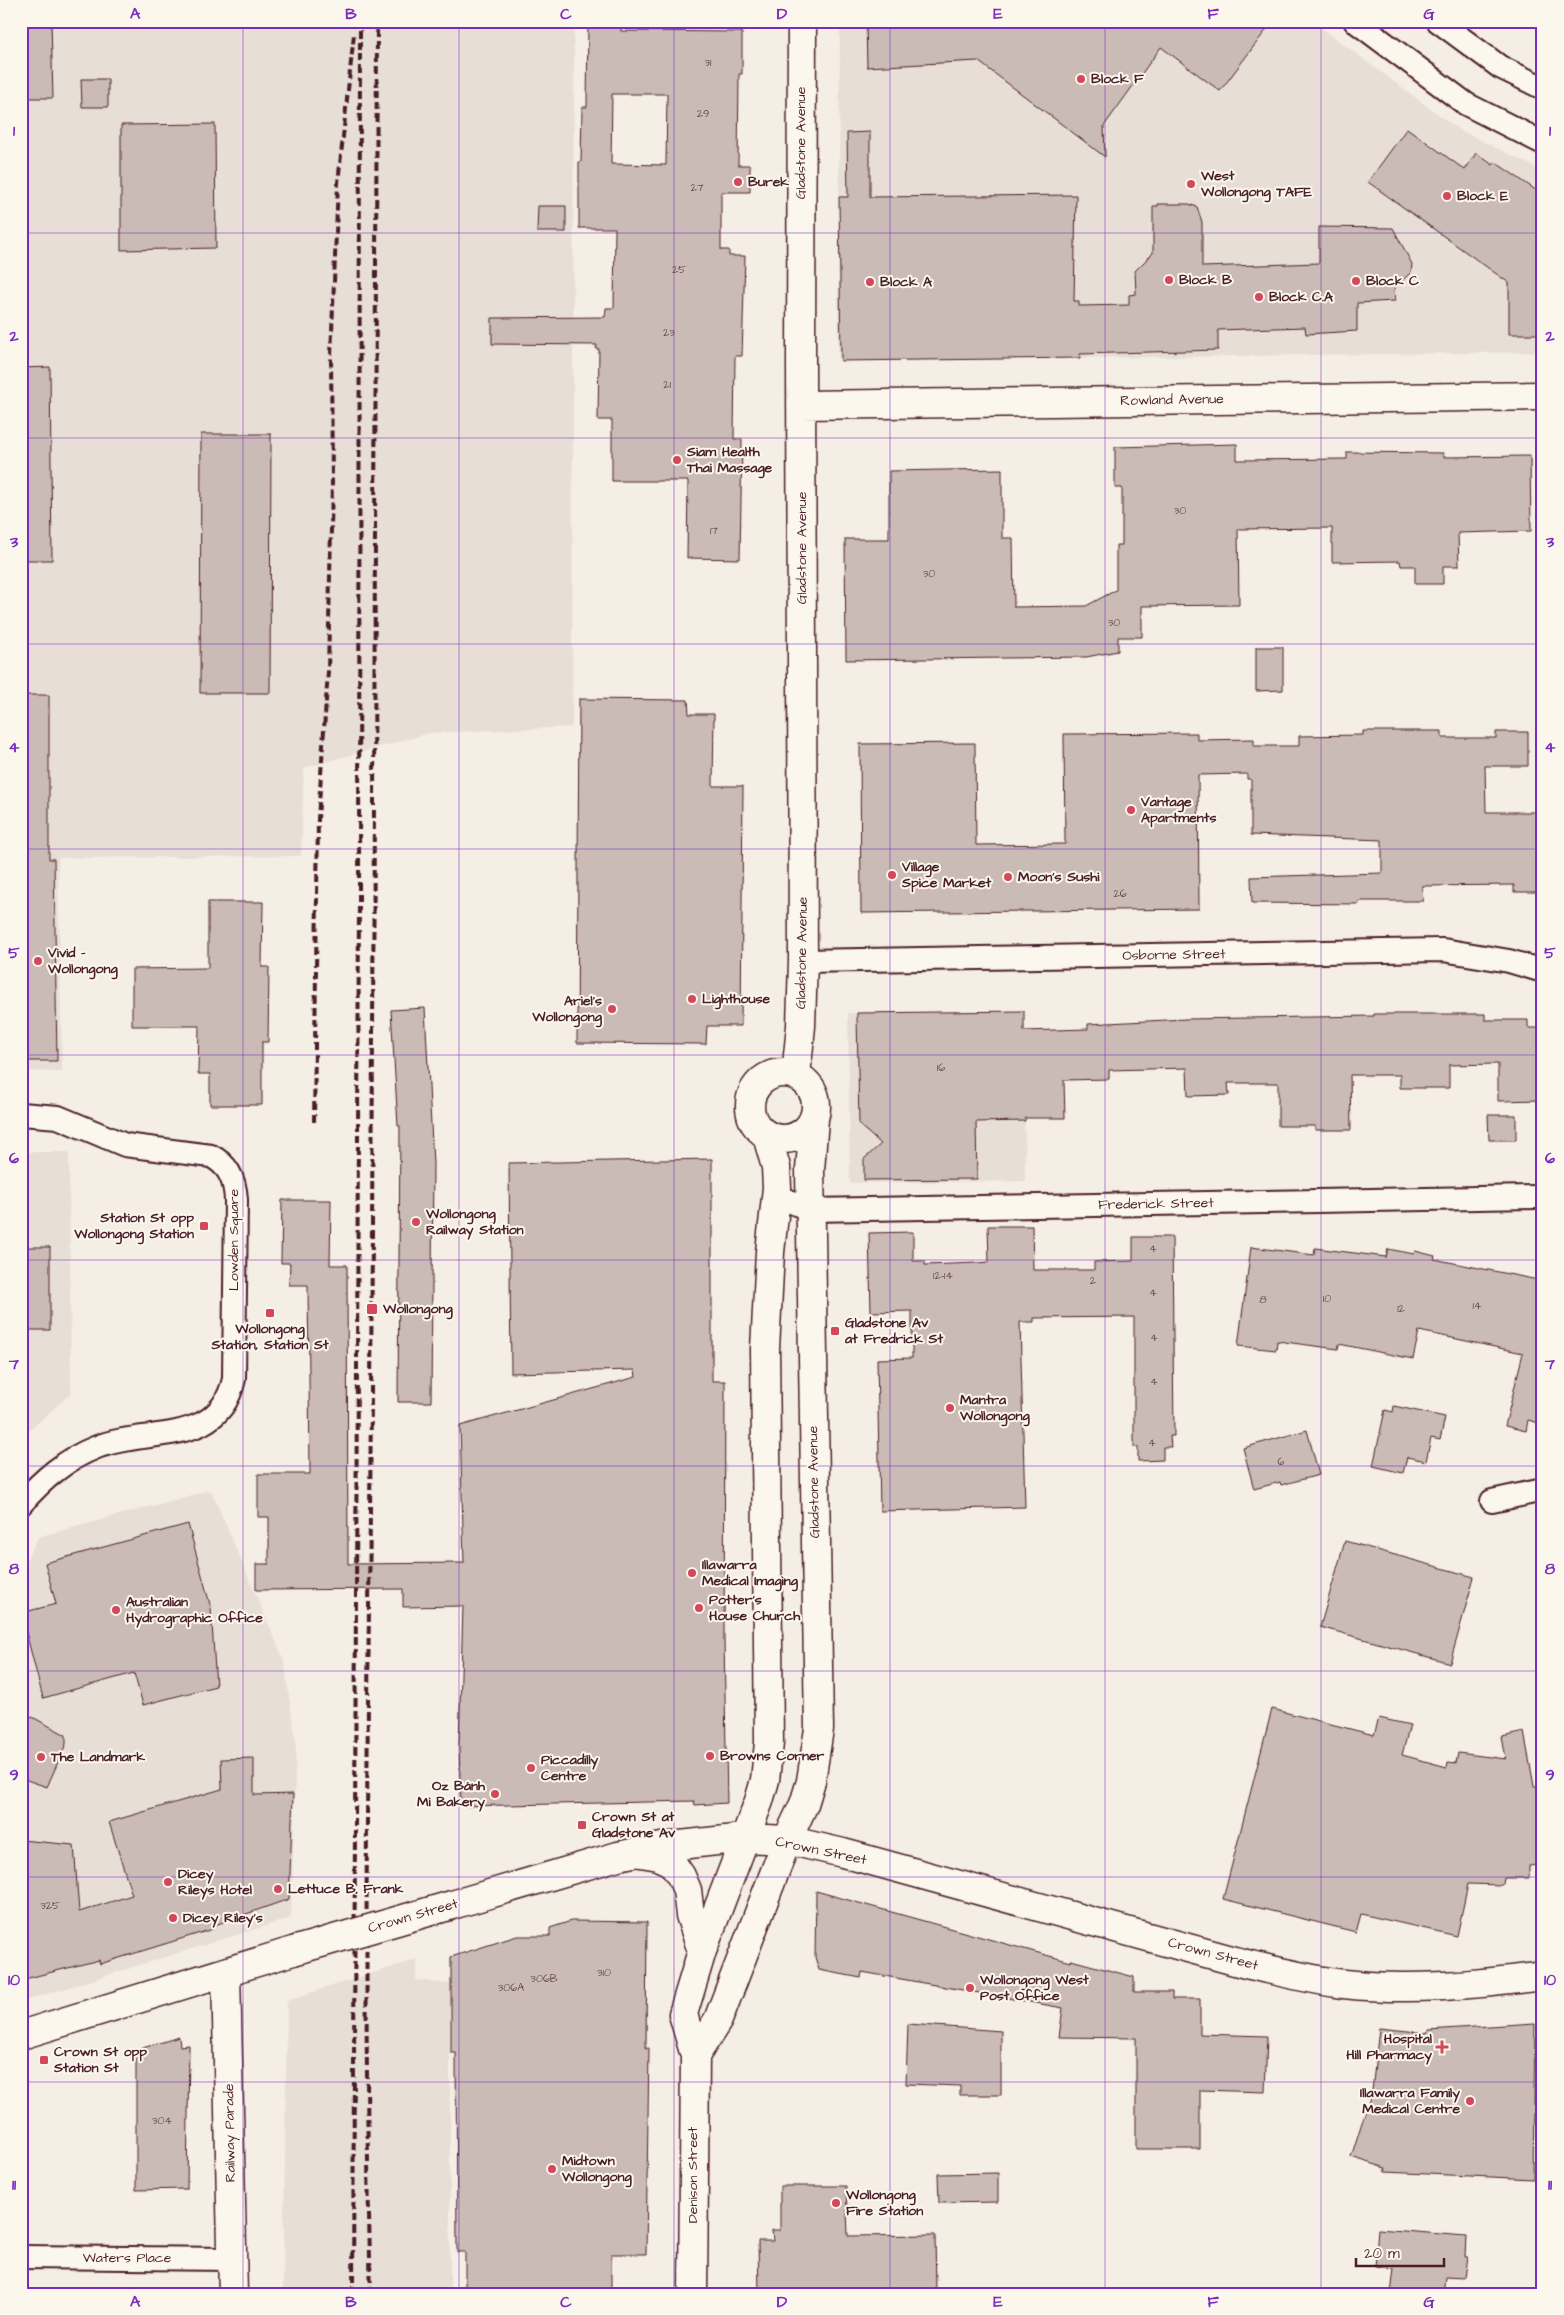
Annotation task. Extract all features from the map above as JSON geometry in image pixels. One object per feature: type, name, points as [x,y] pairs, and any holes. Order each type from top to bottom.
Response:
[{"type":"main road","name":"Gladstone Avenue","points":[[796,1075],[801,1026],[804,961],[801,405],[802,21]]},
{"type":"main road","name":"Rowland Avenue","points":[[801,405],[1543,396]]},
{"type":"main road","points":[[785,1072],[796,1075],[803,1079],[814,1093],[816,1102],[814,1119],[808,1128],[799,1135],[789,1139],[767,1136],[760,1130],[750,1114],[751,1094],[764,1078],[774,1073],[785,1072]]},
{"type":"main road","name":"Gladstone Avenue","points":[[787,1840],[809,1787],[819,1729],[810,1150],[814,1119]]},
{"type":"main road","points":[[744,1838],[759,1802],[765,1780],[769,1743],[765,1349],[770,1252],[777,1196],[776,1166],[767,1136]]},
{"type":"main road","name":"Crown Street","points":[[21,2035],[293,1951],[635,1852],[678,1844],[744,1838],[787,1840],[843,1853],[1246,1964],[1308,1978],[1343,1984],[1439,1987],[1543,1976]]},
{"type":"main road","name":"Denison Street","points":[[693,2294],[695,2056],[683,2014],[702,1951],[744,1838]]},
{"type":"main road","points":[[695,2056],[718,2020],[787,1840]]},
{"type":"main road","points":[[635,1852],[659,1856],[672,1864],[681,1876],[687,1890],[690,1916],[702,1951]]},
{"type":"main road","name":"Railway Parade","points":[[226,1972],[233,2294]]},
{"type":"street","points":[[1354,21],[1466,104],[1543,142]]},
{"type":"street","points":[[1438,21],[1500,67],[1543,88]]},
{"type":"street","name":"Osborne Street","points":[[804,961],[1443,950],[1509,961],[1543,971]]},
{"type":"street","name":"Lowden Square","points":[[21,1114],[58,1117],[98,1135],[140,1148],[200,1153],[211,1156],[226,1167],[234,1181],[236,1200],[234,1379],[225,1406],[215,1416],[190,1428],[120,1440],[81,1454],[47,1476],[21,1504]]},
{"type":"street","name":"Frederick Street","points":[[777,1196],[811,1210],[1537,1197]]},
{"type":"street","points":[[1492,1501],[1543,1490]]},
{"type":"street","name":"Waters Place","points":[[21,2257],[233,2259]]},
{"type":"shaded area","points":[[21,21],[574,21],[572,727],[430,733],[304,768],[301,856],[58,858],[62,1072],[21,1071]]},
{"type":"shaded area","name":"West Wollongong TAFE","points":[[840,21],[1312,21],[1458,129],[1543,171],[1543,352],[838,361]]},
{"type":"shaded area","points":[[1024,1011],[1025,1181],[850,1183],[848,1013]]},
{"type":"shaded area","points":[[21,1152],[69,1152],[71,1393],[21,1438]]},
{"type":"shaded area","points":[[211,1490],[284,1660],[296,1745],[291,1918],[21,2002],[21,1571],[38,1537]]},
{"type":"shaded area","points":[[418,1959],[416,1980],[450,1984],[450,2294],[283,2294],[287,2000]]},
{"type":"building","points":[[21,21],[51,21],[53,98],[21,98]]},
{"type":"building","points":[[588,21],[621,21],[621,31],[742,32],[742,74],[739,74],[738,165],[750,165],[750,192],[721,192],[721,250],[729,250],[729,256],[745,256],[742,356],[735,356],[734,439],[742,439],[740,559],[687,558],[688,481],[612,481],[612,420],[598,420],[599,349],[596,349],[597,345],[492,344],[492,318],[605,317],[606,308],[614,308],[615,228],[579,228],[579,162],[581,162],[582,107],[587,107]],"holes":[[[612,94],[667,94],[666,165],[611,164]]]},
{"type":"building","name":"Block F","points":[[866,21],[1273,21],[1220,91],[1161,47],[1104,126],[1105,157],[978,61],[867,67]]},
{"type":"building","points":[[81,79],[108,79],[108,107],[82,107]]},
{"type":"building","points":[[215,124],[216,248],[121,250],[121,125]]},
{"type":"building","name":"Block E","points":[[1407,128],[1465,170],[1476,153],[1493,165],[1495,162],[1543,195],[1543,334],[1509,334],[1509,283],[1368,182]]},
{"type":"building","points":[[870,132],[870,197],[1076,195],[1074,301],[1079,301],[1079,306],[1129,305],[1129,295],[1136,294],[1135,271],[1153,253],[1153,206],[1158,206],[1158,204],[1189,204],[1197,207],[1202,222],[1202,267],[1319,263],[1319,227],[1393,228],[1412,264],[1411,272],[1394,289],[1395,301],[1357,303],[1357,331],[1306,334],[1305,327],[1218,330],[1218,350],[1080,354],[1080,358],[841,361],[839,197],[848,197],[847,133]]},
{"type":"building","points":[[538,206],[566,206],[566,232],[537,232]]},
{"type":"building","points":[[50,367],[52,560],[21,560],[21,368]]},
{"type":"building","points":[[201,434],[271,434],[270,693],[200,693]]},
{"type":"building","points":[[1237,444],[1237,460],[1347,459],[1347,452],[1443,453],[1443,457],[1530,456],[1531,531],[1458,533],[1459,566],[1443,566],[1443,584],[1415,584],[1415,566],[1401,566],[1400,561],[1332,562],[1332,528],[1238,529],[1239,605],[1142,606],[1142,637],[1118,637],[1118,651],[1086,657],[846,660],[845,539],[889,539],[889,471],[1002,469],[1002,538],[1013,538],[1014,607],[1086,606],[1116,590],[1116,545],[1122,545],[1122,488],[1115,488],[1115,447]]},
{"type":"building","points":[[1256,647],[1283,647],[1283,690],[1256,691]]},
{"type":"building","name":"Vivid - Wollongong","points":[[21,695],[49,695],[49,859],[54,859],[57,1061],[21,1061]]},
{"type":"building","points":[[579,699],[688,700],[689,714],[714,714],[713,786],[743,786],[741,1026],[707,1026],[706,1044],[577,1043]]},
{"type":"building","points":[[1363,731],[1442,731],[1442,738],[1496,738],[1496,732],[1528,732],[1528,766],[1485,766],[1486,812],[1543,812],[1543,892],[1514,892],[1514,885],[1422,886],[1423,901],[1359,901],[1359,904],[1252,903],[1251,877],[1382,873],[1382,840],[1251,835],[1251,779],[1247,779],[1247,774],[1198,775],[1199,909],[861,913],[860,744],[975,743],[976,845],[1065,844],[1064,734],[1197,733],[1197,740],[1254,739],[1254,746],[1299,746],[1299,736],[1363,735]]},
{"type":"building","points":[[208,902],[263,902],[262,967],[269,967],[268,1042],[262,1042],[262,1105],[210,1105],[210,1074],[198,1074],[199,1026],[132,1026],[132,969],[208,968]]},
{"type":"building","name":"Wollongong Railway Station","points":[[425,1008],[433,1164],[431,1402],[398,1402],[400,1126],[398,1126],[391,1010]]},
{"type":"building","points":[[1024,1011],[1024,1031],[1088,1029],[1088,1024],[1186,1019],[1374,1016],[1374,1014],[1485,1014],[1485,1020],[1528,1020],[1528,1028],[1543,1028],[1543,1100],[1498,1101],[1498,1064],[1449,1065],[1449,1088],[1400,1088],[1400,1075],[1350,1075],[1351,1130],[1315,1130],[1315,1126],[1278,1126],[1278,1083],[1228,1083],[1229,1095],[1188,1096],[1187,1068],[1109,1070],[1109,1079],[1064,1080],[1065,1118],[1025,1118],[1025,1121],[976,1122],[977,1179],[864,1180],[864,1159],[881,1144],[859,1125],[857,1013]]},
{"type":"building","points":[[1488,1115],[1516,1115],[1516,1140],[1489,1140]]},
{"type":"building","points":[[712,1159],[712,1381],[725,1381],[724,1640],[727,1803],[695,1805],[694,1801],[461,1806],[459,1745],[463,1606],[403,1607],[403,1589],[256,1590],[256,1564],[269,1564],[269,1517],[258,1517],[258,1474],[310,1474],[308,1285],[289,1285],[290,1263],[281,1263],[282,1200],[331,1200],[330,1265],[347,1265],[348,1564],[464,1563],[460,1426],[636,1377],[635,1370],[511,1373],[509,1163]]},
{"type":"building","points":[[988,1226],[1032,1226],[1033,1270],[1094,1270],[1094,1262],[1133,1261],[1133,1237],[1172,1237],[1174,1436],[1170,1436],[1171,1447],[1163,1447],[1163,1460],[1138,1461],[1138,1447],[1134,1447],[1134,1317],[1034,1318],[1034,1322],[1020,1322],[1025,1507],[880,1511],[877,1359],[912,1358],[912,1311],[871,1312],[869,1233],[913,1232],[913,1261],[925,1261],[925,1265],[977,1263],[989,1262]]},
{"type":"building","points":[[21,1247],[50,1247],[50,1330],[21,1330]]},
{"type":"building","points":[[1251,1247],[1314,1255],[1315,1248],[1386,1257],[1388,1249],[1414,1254],[1415,1251],[1435,1256],[1434,1259],[1543,1281],[1543,1424],[1528,1420],[1526,1431],[1505,1426],[1523,1353],[1419,1331],[1413,1359],[1339,1344],[1338,1349],[1277,1341],[1276,1350],[1238,1346]]},
{"type":"building","points":[[1394,1406],[1445,1417],[1440,1440],[1431,1438],[1426,1461],[1407,1457],[1403,1473],[1373,1466],[1385,1410],[1393,1412]]},
{"type":"building","points":[[1307,1430],[1319,1475],[1281,1485],[1280,1482],[1254,1489],[1243,1448]]},
{"type":"building","name":"Australian Hydrographic Office","points":[[188,1524],[211,1608],[216,1686],[143,1705],[134,1673],[43,1698],[21,1613],[56,1604],[45,1563]]},
{"type":"building","points":[[1345,1541],[1474,1577],[1450,1663],[1320,1627]]},
{"type":"building","points":[[1272,1709],[1374,1735],[1379,1718],[1410,1725],[1402,1755],[1447,1767],[1448,1762],[1456,1763],[1458,1753],[1506,1759],[1502,1737],[1524,1732],[1534,1786],[1540,1786],[1538,1865],[1529,1866],[1529,1878],[1504,1878],[1503,1885],[1468,1884],[1457,1936],[1361,1914],[1356,1932],[1223,1899]]},
{"type":"building","name":"The Landmark","points":[[21,1711],[66,1735],[66,1744],[47,1787],[21,1778]]},
{"type":"building","points":[[254,1758],[254,1795],[293,1794],[289,1899],[212,1926],[213,1929],[100,1964],[99,1960],[21,1980],[21,1840],[74,1845],[79,1912],[132,1895],[109,1822],[222,1789],[221,1759]]},
{"type":"building","points":[[816,1891],[1071,1962],[1071,1960],[1134,1977],[1134,1992],[1172,1992],[1172,1999],[1200,1999],[1200,2034],[1267,2036],[1265,2092],[1200,2090],[1200,2149],[1136,2149],[1136,2038],[1059,2037],[1063,2008],[862,1972],[861,1978],[819,1970],[815,1957]]},
{"type":"building","points":[[571,1921],[647,1922],[646,2048],[649,2048],[646,2254],[611,2254],[611,2294],[465,2294],[465,2252],[457,2252],[456,2053],[451,2053],[451,1957],[517,1936],[550,1936],[550,1928]]},
{"type":"building","name":"Illawarra Family Medical Centre","points":[[1535,2023],[1533,2179],[1385,2172],[1386,2168],[1351,2157],[1372,2091],[1379,2028],[1427,2033],[1428,2030]]},
{"type":"building","points":[[908,2024],[1001,2031],[1001,2095],[960,2095],[960,2086],[906,2084]]},
{"type":"building","points":[[179,2037],[180,2046],[189,2045],[187,2189],[136,2190],[136,2050]]},
{"type":"building","points":[[998,2173],[998,2202],[939,2203],[938,2174]]},
{"type":"building","points":[[780,2186],[846,2186],[848,2236],[935,2235],[936,2291],[759,2294],[758,2241],[773,2241],[772,2230],[780,2230]]},
{"type":"building","points":[[1378,2229],[1466,2236],[1465,2256],[1468,2256],[1465,2277],[1446,2276],[1444,2294],[1391,2294],[1394,2269],[1375,2267]]},
{"type":"railway","points":[[353,2294],[359,902],[360,21]]},
{"type":"railway","points":[[371,2294],[368,2181],[367,1843],[372,1221],[377,21]]},
{"type":"railway","points":[[314,1122],[318,819],[328,671],[332,482],[331,356],[338,183],[354,34]]},
{"type":"place","name":"Block F","points":[[1081,79]]},
{"type":"place","name":"Burek","points":[[738,182]]},
{"type":"place","name":"West Wollongong TAFE","points":[[1191,184]]},
{"type":"place","name":"Block E","points":[[1447,196]]},
{"type":"place","name":"Block B","points":[[1169,280]]},
{"type":"place","name":"Block C","points":[[1356,281]]},
{"type":"place","name":"Block A","points":[[870,282]]},
{"type":"place","name":"Block C.A","points":[[1259,297]]},
{"type":"place","name":"Siam Health Thai Massage","points":[[677,460]]},
{"type":"place","name":"Vantage Apartments","points":[[1131,810]]},
{"type":"place","name":"Village Spice Market","points":[[892,875]]},
{"type":"place","name":"Moon’s Sushi","points":[[1008,877]]},
{"type":"place","name":"Vivid - Wollongong","points":[[38,961]]},
{"type":"place","name":"Lighthouse","points":[[692,999]]},
{"type":"place","name":"Ariel's Wollongong","points":[[612,1009]]},
{"type":"place","name":"Wollongong Railway Station","points":[[416,1222]]},
{"type":"place","name":"Station St opp Wollongong Station","points":[[204,1226]]},
{"type":"place","name":"Wollongong","points":[[372,1309]]},
{"type":"place","name":"Wollongong Station, Station St","points":[[270,1313]]},
{"type":"place","name":"Gladstone Av at Fredrick St","points":[[835,1331]]},
{"type":"place","name":"Mantra Wollongong","points":[[950,1408]]},
{"type":"place","name":"Illawarra Medical Imaging","points":[[692,1573]]},
{"type":"place","name":"Potter's House Church","points":[[699,1608]]},
{"type":"place","name":"Australian Hydrographic Office","points":[[116,1610]]},
{"type":"place","name":"Browns Corner","points":[[710,1756]]},
{"type":"place","name":"The Landmark","points":[[41,1757]]},
{"type":"place","name":"Piccadilly Centre","points":[[531,1768]]},
{"type":"place","name":"Oz Bánh Mì Bakery","points":[[495,1794]]},
{"type":"place","name":"Crown St at Gladstone Av","points":[[582,1825]]},
{"type":"place","name":"Dicey Rileys Hotel","points":[[168,1882]]},
{"type":"place","name":"Lettuce B. Frank","points":[[278,1889]]},
{"type":"place","name":"Dicey Riley's","points":[[173,1918]]},
{"type":"place","name":"Wollongong West Post Office","points":[[970,1988]]},
{"type":"place","name":"Hospital Hill Pharmacy","points":[[1442,2047]]},
{"type":"place","name":"Crown St opp Station St","points":[[44,2060]]},
{"type":"place","name":"Illawarra Family Medical Centre","points":[[1470,2101]]},
{"type":"place","name":"Midtown Wollongong","points":[[552,2169]]},
{"type":"place","name":"Wollongong Fire Station","points":[[836,2203]]}]
